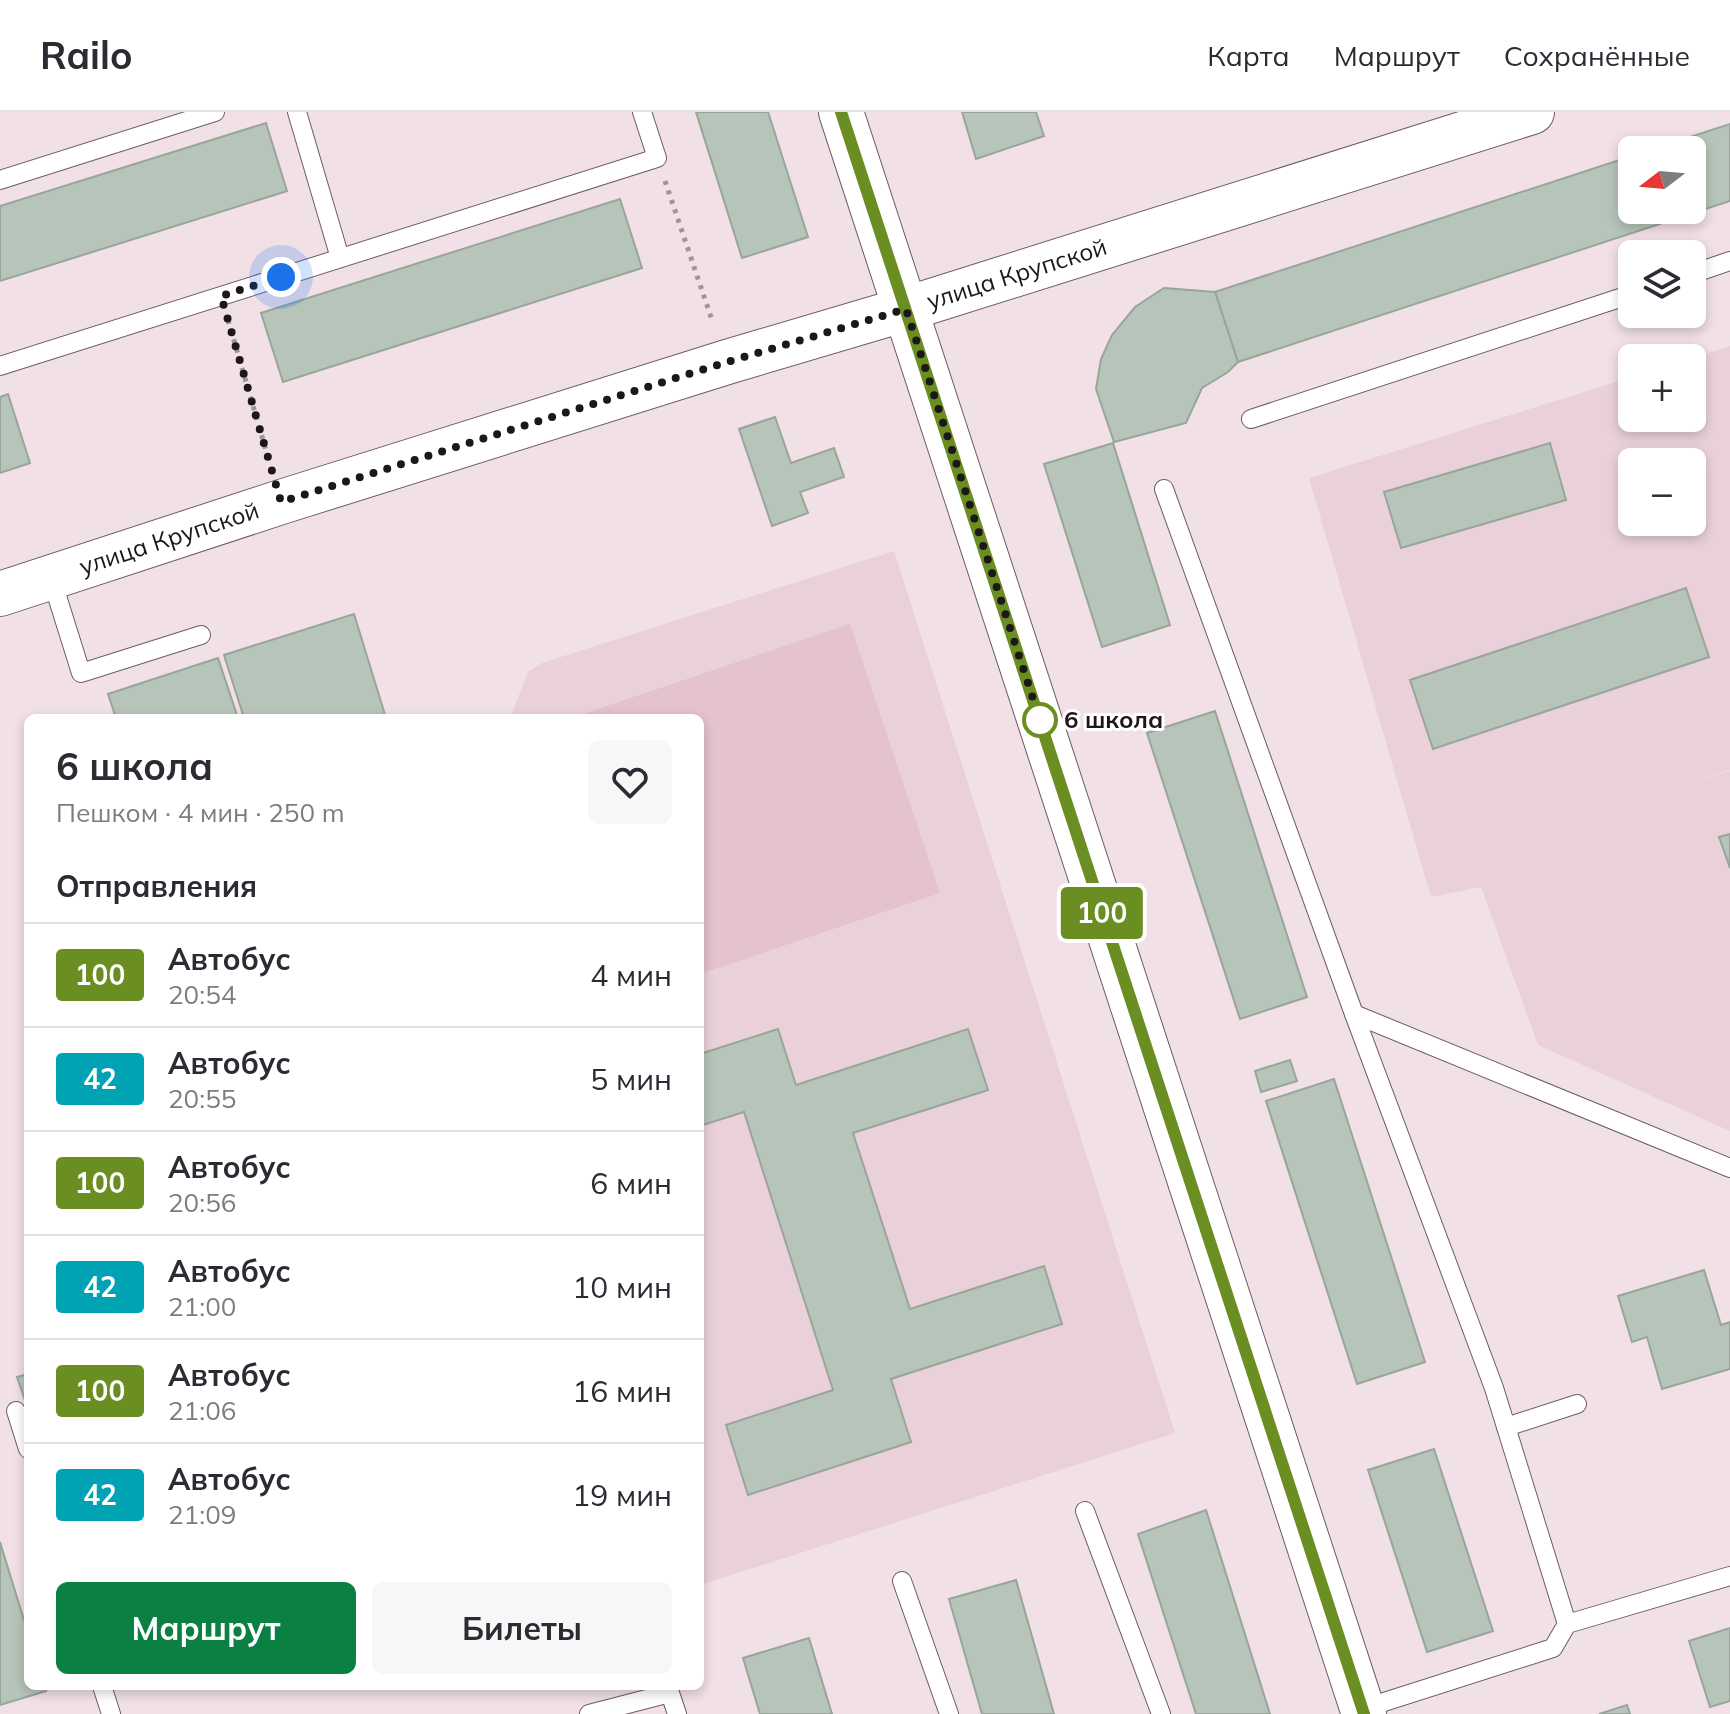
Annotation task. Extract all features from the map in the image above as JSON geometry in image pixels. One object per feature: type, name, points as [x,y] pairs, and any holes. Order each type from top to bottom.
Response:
[{"type":"street","points":[[841,112],[1363,1711]]},
{"type":"street","name":"улица Крупской","points":[[0,594],[281,502],[1532,112]]},
{"type":"lane","points":[[0,180],[215,112]]},
{"type":"lane","points":[[297,112],[340,258]]},
{"type":"lane","points":[[0,366],[657,158],[642,112]]},
{"type":"lane","points":[[1706,269],[1730,261]]},
{"type":"lane","points":[[1251,419],[1618,299]]},
{"type":"lane","points":[[1164,489],[1354,1014],[1494,1388],[1567,1624]]},
{"type":"lane","points":[[51,577],[81,673],[201,635]]},
{"type":"lane","points":[[1354,1014],[1730,1168]]},
{"type":"lane","points":[[1506,1427],[1577,1404]]},
{"type":"lane","points":[[16,1411],[24,1436]]},
{"type":"lane","points":[[1085,1511],[1161,1714]]},
{"type":"lane","points":[[1363,1711],[1553,1648],[1567,1624],[1730,1576]]},
{"type":"lane","points":[[902,1581],[949,1714]]},
{"type":"lane","points":[[103,1690],[111,1714]]},
{"type":"lane","points":[[589,1714],[670,1693],[677,1714]]},
{"type":"path","points":[[657,158],[727,362]]},
{"type":"path","points":[[221,296],[281,502]]},
{"type":"shaded area","points":[[1730,346],[1730,770],[1695,781],[1730,771],[1730,1131],[1538,1045],[1481,887],[1431,897],[1309,478],[1618,381],[1618,432],[1706,432],[1706,353]]},
{"type":"shaded area","points":[[894,551],[1175,1433],[704,1584],[704,714],[512,714],[528,672],[542,663]]},
{"type":"shaded area","points":[[850,624],[940,893],[704,973],[704,714],[583,714]]},
{"type":"building","points":[[696,112],[768,112],[808,237],[742,258]]},
{"type":"building","points":[[962,112],[1036,112],[1044,136],[976,159]]},
{"type":"building","points":[[266,123],[287,191],[0,281],[0,206]]},
{"type":"building","points":[[1730,124],[1730,201],[1706,209],[1706,136],[1693,136]]},
{"type":"building","points":[[1618,161],[1618,224],[1660,224],[1238,362],[1215,292]]},
{"type":"building","points":[[620,199],[642,268],[283,382],[261,313]]},
{"type":"building","points":[[1164,288],[1215,292],[1238,362],[1202,388],[1186,423],[1114,442],[1096,389],[1101,359],[1112,335],[1135,307]]},
{"type":"building","points":[[8,394],[30,463],[0,473],[0,397]]},
{"type":"building","points":[[775,417],[791,463],[834,448],[844,477],[800,492],[808,513],[772,526],[739,429]]},
{"type":"building","points":[[1113,443],[1170,625],[1102,647],[1044,464]]},
{"type":"building","points":[[1550,443],[1566,500],[1401,548],[1384,492]]},
{"type":"building","points":[[1686,588],[1709,657],[1433,749],[1410,680]]},
{"type":"building","points":[[354,614],[385,714],[243,714],[224,655]]},
{"type":"building","points":[[218,658],[237,714],[115,714],[108,694]]},
{"type":"building","points":[[1215,711],[1307,997],[1240,1019],[1147,733]]},
{"type":"building","points":[[1730,834],[1730,868],[1719,837]]},
{"type":"building","points":[[778,1029],[796,1085],[968,1029],[988,1090],[853,1133],[910,1309],[1044,1266],[1062,1324],[891,1379],[911,1442],[748,1495],[726,1425],[833,1390],[744,1112],[704,1125],[704,1053]]},
{"type":"building","points":[[1290,1060],[1297,1081],[1261,1092],[1255,1071]]},
{"type":"building","points":[[1334,1079],[1425,1362],[1357,1384],[1266,1101]]},
{"type":"building","points":[[1704,1270],[1721,1325],[1730,1322],[1730,1369],[1662,1389],[1647,1337],[1632,1342],[1618,1296]]},
{"type":"building","points":[[24,1375],[24,1397],[17,1377]]},
{"type":"building","points":[[1434,1449],[1493,1631],[1427,1652],[1368,1470]]},
{"type":"building","points":[[1206,1510],[1270,1714],[1196,1714],[1138,1534]]},
{"type":"building","points":[[0,1542],[24,1620],[24,1690],[46,1691],[0,1705]]},
{"type":"building","points":[[1016,1580],[1054,1714],[982,1714],[949,1599]]},
{"type":"building","points":[[1730,1628],[1730,1701],[1710,1707],[1689,1641]]},
{"type":"building","points":[[809,1638],[832,1714],[760,1714],[743,1658]]},
{"type":"building","points":[[1627,1705],[1630,1714],[1599,1714]]},
{"type":"bus line","name":"100","points":[[841,112],[1364,1714]]},
{"type":"place","name":"6 школа","points":[[1040,720]]},
{"type":"route","points":[[281,277],[221,296],[281,502],[906,309],[1040,720]]}]
